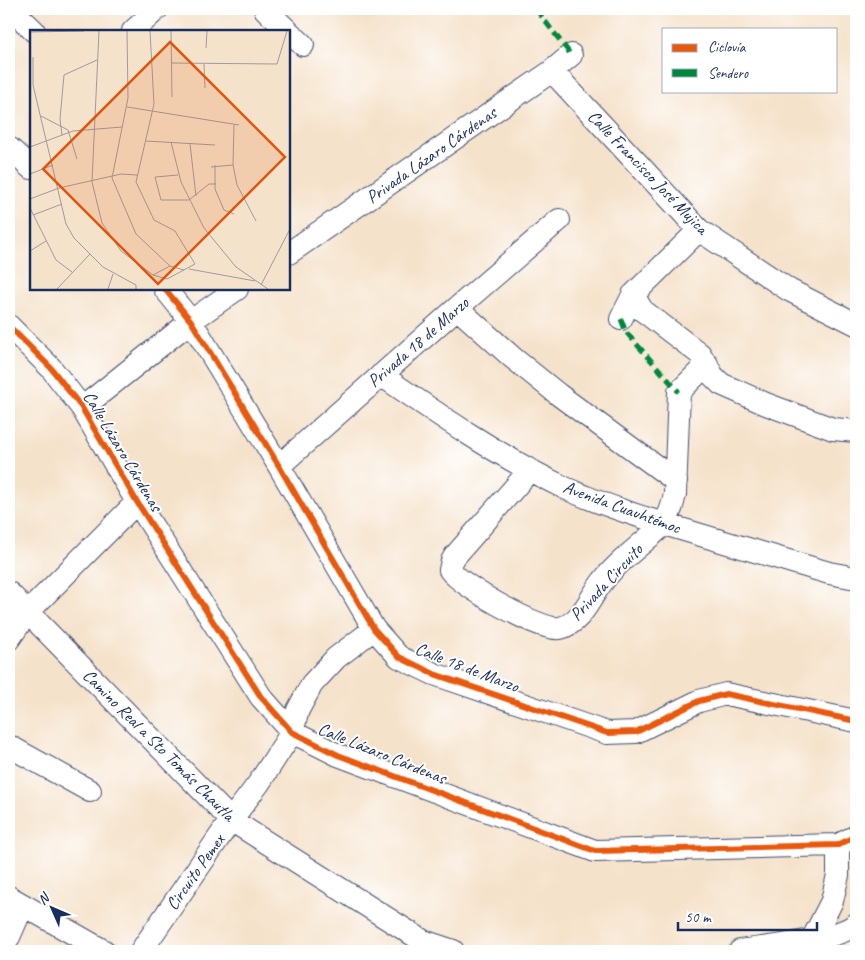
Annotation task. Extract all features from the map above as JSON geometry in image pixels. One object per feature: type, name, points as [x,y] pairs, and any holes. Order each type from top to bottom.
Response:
[{"type":"street","points":[[11,9],[33,30]]},
{"type":"street","points":[[134,30],[156,9]]},
{"type":"street","points":[[264,9],[287,30]]},
{"type":"street","name":"Privada Lázaro Cárdenas","points":[[290,252],[552,71],[571,55]]},
{"type":"street","name":"Calle Francisco José Mujica","points":[[552,71],[699,230],[789,290],[856,324]]},
{"type":"street","points":[[9,148],[30,167]]},
{"type":"street","name":"Privada 18 de Marzo","points":[[279,466],[559,220]]},
{"type":"street","points":[[621,319],[633,295],[699,230]]},
{"type":"street","name":"Calle 18 de Marzo","points":[[166,290],[191,321],[279,466],[374,629],[400,657],[434,674],[607,733],[636,732],[699,702],[726,694],[856,721]]},
{"type":"street","points":[[82,408],[191,321],[236,290]]},
{"type":"street","points":[[633,295],[642,310],[700,354],[713,376],[721,384],[766,404],[833,429],[856,431]]},
{"type":"street","points":[[457,308],[559,395],[676,481]]},
{"type":"street","name":"Calle Lázaro Cárdenas","points":[[9,326],[52,368],[82,408],[137,502],[261,697],[292,732],[338,755],[595,851],[847,841]]},
{"type":"street","points":[[664,524],[672,505],[676,481],[679,392],[707,364]]},
{"type":"street","name":"Avenida Cuauhtémoc","points":[[381,375],[454,426],[530,470],[605,505],[829,573],[856,578]]},
{"type":"street","name":"Privada Circuito","points":[[530,470],[455,556],[450,570],[455,577],[485,597],[539,624],[550,628],[560,628],[572,621],[582,613],[603,581],[617,565],[664,524]]},
{"type":"street","points":[[9,639],[27,613],[137,502]]},
{"type":"street","name":"Camino Real a Sto Tomás Chautla","points":[[9,593],[231,820],[423,941],[453,951]]},
{"type":"street","name":"Circuito Pemex","points":[[140,951],[231,820],[259,784],[292,732],[298,710],[312,684],[336,658],[374,629]]},
{"type":"street","points":[[9,746],[90,791]]},
{"type":"street","points":[[812,940],[832,901],[847,841]]},
{"type":"street","points":[[9,937],[16,901],[104,951]]},
{"type":"street","points":[[740,951],[812,940],[850,929],[856,924]]},
{"type":"marked path","points":[[536,9],[571,55]]},
{"type":"marked path","points":[[621,319],[626,332],[679,392]]},
{"type":"cycle path","points":[[166,290],[191,321],[279,466],[374,629],[399,657],[434,674],[607,733],[636,732],[699,701],[726,694],[856,721]]},
{"type":"cycle path","points":[[9,326],[51,368],[82,408],[137,502],[261,697],[292,732],[338,755],[595,851],[838,845],[856,836]]}]
